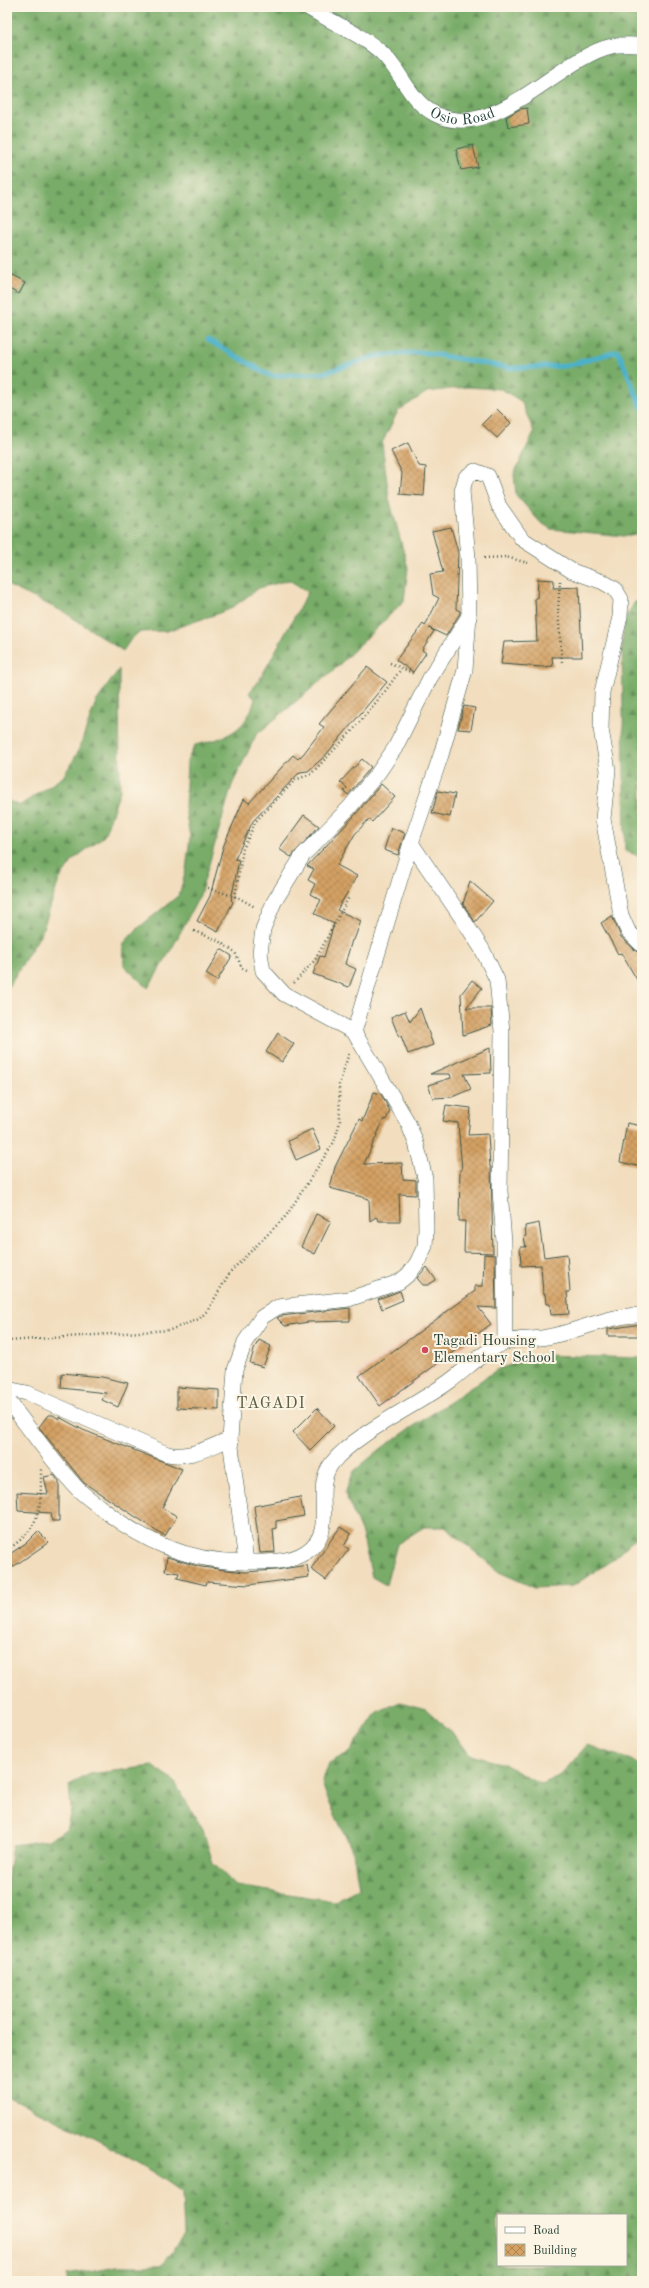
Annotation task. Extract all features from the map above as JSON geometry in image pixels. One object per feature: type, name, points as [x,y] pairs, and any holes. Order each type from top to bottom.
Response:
[{"type":"street","name":"Osio Road","points":[[307,7],[358,36],[381,53],[397,70],[421,105],[436,115],[454,119],[470,120],[493,113],[515,102],[582,58],[612,46],[642,45]]},
{"type":"street","points":[[354,1032],[411,843],[441,755],[465,670],[469,616],[468,558],[462,491],[466,477],[475,471],[488,476],[499,506],[522,539],[572,571],[603,582],[615,589],[621,599],[620,618],[611,649],[601,699],[601,729],[608,770],[603,819],[621,916],[628,931],[642,945]]},
{"type":"street","points":[[246,1562],[230,1439],[235,1370],[245,1342],[262,1317],[278,1307],[349,1299],[399,1282],[409,1274],[425,1246],[425,1178],[416,1143],[408,1123],[354,1032],[284,994],[263,970],[260,953],[268,916],[303,855],[349,808],[378,773],[395,748],[430,678],[469,616]]},
{"type":"street","points":[[411,843],[464,920],[482,949],[497,980],[502,1031],[500,1192],[504,1242],[505,1342]]},
{"type":"street","points":[[7,1399],[41,1445],[76,1488],[133,1532],[168,1548],[201,1558],[246,1562],[273,1562],[292,1558],[306,1552],[315,1544],[323,1530],[324,1513],[321,1497],[324,1478],[332,1463],[352,1444],[450,1381],[479,1357],[505,1342],[572,1332],[612,1317],[642,1315]]},
{"type":"street","points":[[7,1389],[27,1393],[167,1454],[180,1457],[230,1439]]},
{"type":"path","points":[[468,558],[506,557],[531,564]]},
{"type":"path","points":[[559,576],[561,579],[558,610],[562,662]]},
{"type":"path","points":[[390,664],[430,678]]},
{"type":"path","points":[[235,897],[243,849],[256,821],[295,780],[311,774],[386,690],[401,669]]},
{"type":"path","points":[[208,888],[250,903],[268,916]]},
{"type":"path","points":[[284,994],[315,960],[349,897]]},
{"type":"path","points":[[194,931],[217,940],[235,952],[242,968],[254,972],[263,970]]},
{"type":"path","points":[[7,1341],[170,1330],[199,1319],[208,1310],[230,1272],[286,1216],[334,1142],[340,1122],[339,1085],[354,1032]]},
{"type":"path","points":[[7,1550],[32,1529],[39,1516],[41,1445]]},
{"type":"shaded area","name":"Tagadi Housing Elementary School","points":[[470,1293],[494,1325],[380,1410],[355,1375]]},
{"type":"green space","points":[[7,7],[642,7],[642,533],[624,536],[551,529],[540,522],[516,495],[514,474],[534,432],[521,401],[501,389],[467,387],[427,392],[398,411],[382,443],[389,498],[408,568],[404,601],[335,669],[256,735],[232,785],[200,895],[171,950],[148,988],[124,966],[123,944],[137,929],[179,895],[186,870],[190,837],[185,808],[187,761],[195,745],[216,740],[233,732],[246,719],[255,699],[249,693],[260,679],[308,592],[289,580],[259,588],[230,609],[211,616],[167,631],[139,632],[131,639],[123,651],[64,612],[7,585]]},
{"type":"green space","points":[[642,601],[642,857],[625,851],[622,644],[625,618],[635,602]]},
{"type":"green space","points":[[119,669],[120,791],[104,836],[74,859],[59,880],[42,932],[7,989],[7,800],[19,806],[63,777],[77,754],[96,702]]},
{"type":"green space","points":[[542,1355],[642,1358],[642,1532],[612,1560],[573,1586],[535,1588],[499,1572],[445,1527],[424,1527],[397,1544],[386,1585],[372,1577],[362,1534],[345,1493],[354,1471],[383,1447],[498,1369]]},
{"type":"green space","points":[[400,1702],[426,1709],[457,1738],[470,1755],[504,1764],[541,1784],[561,1775],[587,1745],[631,1760],[642,1767],[642,2281],[67,2281],[67,2275],[117,2266],[161,2266],[184,2235],[182,2192],[119,2152],[74,2128],[7,2096],[7,1884],[12,1845],[48,1840],[66,1830],[71,1810],[69,1785],[90,1774],[153,1766],[174,1781],[203,1830],[213,1863],[236,1886],[335,1901],[359,1888],[353,1852],[328,1800],[322,1783],[329,1763],[350,1752],[377,1712]]},
{"type":"building","points":[[527,108],[529,124],[508,127],[506,117],[520,109]]},
{"type":"building","points":[[473,145],[478,167],[461,170],[456,149]]},
{"type":"building","points":[[7,274],[25,283],[19,294],[7,288]]},
{"type":"building","points":[[497,409],[511,423],[497,438],[482,424]]},
{"type":"building","points":[[408,443],[419,466],[426,467],[424,496],[400,494],[402,473],[391,451]]},
{"type":"building","points":[[451,527],[458,552],[456,609],[460,611],[460,613],[446,636],[429,628],[434,631],[422,650],[426,653],[413,672],[396,660],[423,624],[425,626],[439,598],[433,595],[430,574],[443,572],[432,531]]},
{"type":"building","points":[[538,579],[554,580],[553,588],[579,587],[582,657],[552,657],[553,666],[542,667],[501,664],[504,642],[537,641],[535,598],[537,598]]},
{"type":"building","points":[[367,667],[387,682],[325,756],[308,771],[300,772],[253,821],[235,859],[239,860],[231,900],[233,902],[218,932],[197,921],[210,896],[223,847],[244,799],[249,803],[293,755],[298,759],[304,753],[324,727],[319,724]]},
{"type":"building","points":[[464,706],[475,708],[471,730],[458,729]]},
{"type":"building","points":[[362,759],[371,767],[348,795],[344,791],[347,788],[340,782]]},
{"type":"building","points":[[381,784],[395,797],[372,822],[369,819],[355,834],[337,865],[357,876],[337,910],[361,921],[354,940],[352,940],[345,964],[356,969],[349,987],[313,974],[320,956],[324,957],[334,924],[314,913],[321,900],[310,894],[315,884],[308,880],[314,869],[307,866],[356,814]]},
{"type":"building","points":[[438,791],[455,794],[450,817],[432,813]]},
{"type":"building","points":[[304,815],[319,826],[291,857],[279,849]]},
{"type":"building","points":[[391,828],[405,833],[398,855],[384,850]]},
{"type":"building","points":[[470,881],[493,901],[475,922],[463,904]]},
{"type":"building","points":[[612,916],[621,937],[642,955],[642,988],[621,953],[618,954],[601,923]]},
{"type":"building","points":[[221,949],[232,956],[217,981],[206,974]]},
{"type":"building","points":[[472,980],[482,988],[466,1008],[491,1008],[492,1025],[463,1035],[461,994]]},
{"type":"building","points":[[420,1008],[433,1045],[408,1054],[391,1017],[405,1011],[410,1022]]},
{"type":"building","points":[[278,1033],[294,1044],[282,1062],[266,1052]]},
{"type":"building","points":[[490,1048],[491,1073],[464,1074],[471,1089],[452,1097],[433,1098],[428,1085],[451,1078],[450,1074],[430,1074]]},
{"type":"building","points":[[374,1092],[381,1094],[390,1111],[386,1120],[384,1119],[364,1164],[402,1163],[403,1179],[416,1180],[416,1195],[399,1194],[400,1221],[379,1221],[376,1217],[370,1221],[369,1199],[330,1188],[335,1167],[359,1119],[362,1121]]},
{"type":"building","points":[[446,1105],[471,1108],[468,1135],[488,1134],[491,1167],[493,1253],[464,1252],[465,1221],[459,1221],[460,1170],[462,1170],[458,1123],[443,1121]]},
{"type":"building","points":[[627,1123],[642,1126],[642,1167],[620,1162]]},
{"type":"building","points":[[312,1129],[321,1149],[296,1160],[288,1141]]},
{"type":"building","points":[[316,1214],[331,1221],[315,1254],[301,1247]]},
{"type":"building","points":[[539,1223],[544,1257],[567,1254],[570,1292],[567,1292],[569,1314],[551,1315],[550,1304],[546,1304],[545,1294],[543,1294],[541,1265],[521,1266],[520,1247],[526,1247],[524,1237],[526,1236],[525,1226]]},
{"type":"building","name":"Tagadi Housing Elementary School","points":[[484,1254],[495,1255],[496,1308],[478,1307],[491,1324],[380,1406],[359,1376],[475,1291],[475,1286],[483,1286]]},
{"type":"building","points":[[427,1267],[436,1280],[428,1285],[423,1285],[417,1278]]},
{"type":"building","points":[[400,1291],[403,1300],[382,1309],[378,1299]]},
{"type":"building","points":[[350,1308],[350,1321],[308,1322],[285,1326],[277,1318],[281,1316]]},
{"type":"building","points":[[642,1324],[642,1336],[608,1336],[608,1329]]},
{"type":"building","points":[[259,1340],[271,1346],[263,1367],[250,1363]]},
{"type":"building","points":[[62,1373],[102,1377],[128,1383],[118,1407],[102,1400],[106,1393],[61,1388]]},
{"type":"building","points":[[177,1387],[219,1390],[219,1410],[177,1408]]},
{"type":"building","points":[[317,1408],[334,1426],[310,1450],[293,1432]]},
{"type":"building","points":[[48,1415],[53,1415],[59,1419],[59,1417],[83,1430],[182,1469],[162,1508],[177,1516],[165,1536],[84,1483],[39,1427]]},
{"type":"building","points":[[54,1475],[59,1482],[59,1521],[52,1521],[51,1513],[18,1511],[17,1492],[48,1494],[44,1477]]},
{"type":"building","points":[[300,1497],[304,1516],[276,1521],[276,1528],[273,1529],[275,1552],[260,1553],[254,1506]]},
{"type":"building","points":[[340,1527],[351,1534],[344,1546],[349,1549],[326,1580],[311,1569]]},
{"type":"building","points":[[38,1531],[49,1542],[7,1571],[7,1556],[26,1543]]},
{"type":"building","points":[[167,1557],[201,1567],[245,1572],[276,1570],[307,1565],[309,1577],[248,1585],[207,1582],[206,1585],[177,1578],[179,1573],[165,1571]]},
{"type":"waterway","points":[[208,340],[271,376],[324,373],[376,356],[421,352],[510,368],[566,366],[618,351],[642,408]]},
{"type":"place","name":"Tagadi Housing Elementary School","points":[[425,1350]]},
{"type":"district","name":"TAGADI","points":[[271,1404]]}]
